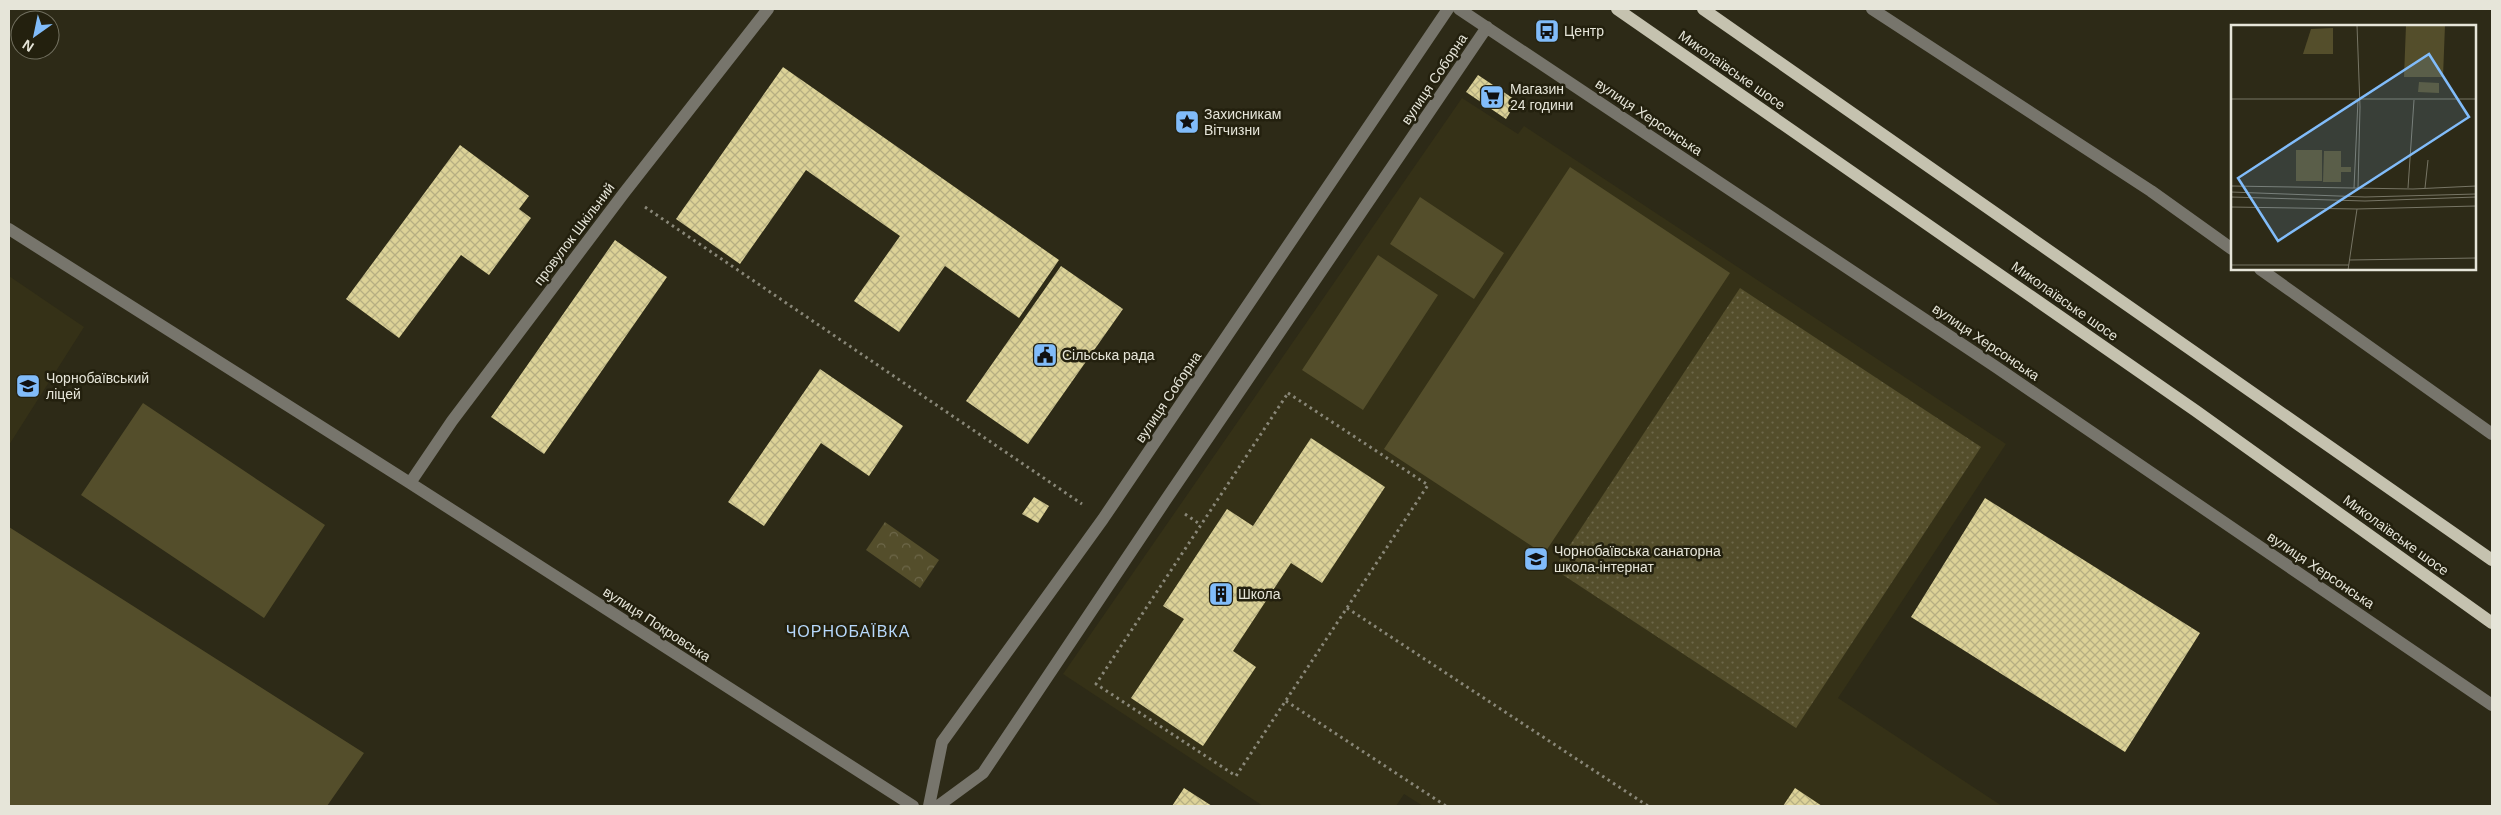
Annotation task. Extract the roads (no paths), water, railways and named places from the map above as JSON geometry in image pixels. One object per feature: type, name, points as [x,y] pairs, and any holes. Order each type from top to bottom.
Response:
[{"type":"main road","name":"Миколаївське шосе","points":[[1617,9],[2196,411],[2492,622]]},
{"type":"main road","points":[[1703,9],[2492,560]]},
{"type":"street","name":"провулок Шкільний","points":[[410,483],[452,421],[624,193],[768,9]]},
{"type":"street","name":"вулиця Соборна","points":[[929,806],[942,742],[1103,519],[1448,9]]},
{"type":"street","name":"вулиця Херсонська","points":[[1459,9],[1996,367],[2492,705]]},
{"type":"street","points":[[1872,9],[2151,192],[2231,248]]},
{"type":"street","name":"вулиця Соборна","points":[[938,806],[983,773],[1487,27]]},
{"type":"street","name":"вулиця Покровська","points":[[9,229],[385,467],[913,806]]},
{"type":"street","points":[[2261,270],[2492,434]]},
{"type":"place","name":"Центр","points":[[1547,31]]},
{"type":"place","name":"Магазин 24 години","points":[[1492,97]]},
{"type":"place","name":"Захисникам Вітчизни","points":[[1187,122]]},
{"type":"place","name":"Сільська рада","points":[[1045,355]]},
{"type":"place","name":"Чорнобаївський ліцей","points":[[28,386]]},
{"type":"place","name":"Чорнобаївська санаторна школа-інтернат","points":[[1536,559]]},
{"type":"place","name":"Школа","points":[[1221,594]]},
{"type":"district","name":"ЧОРНОБАЇВКА","points":[[848,631]]}]
